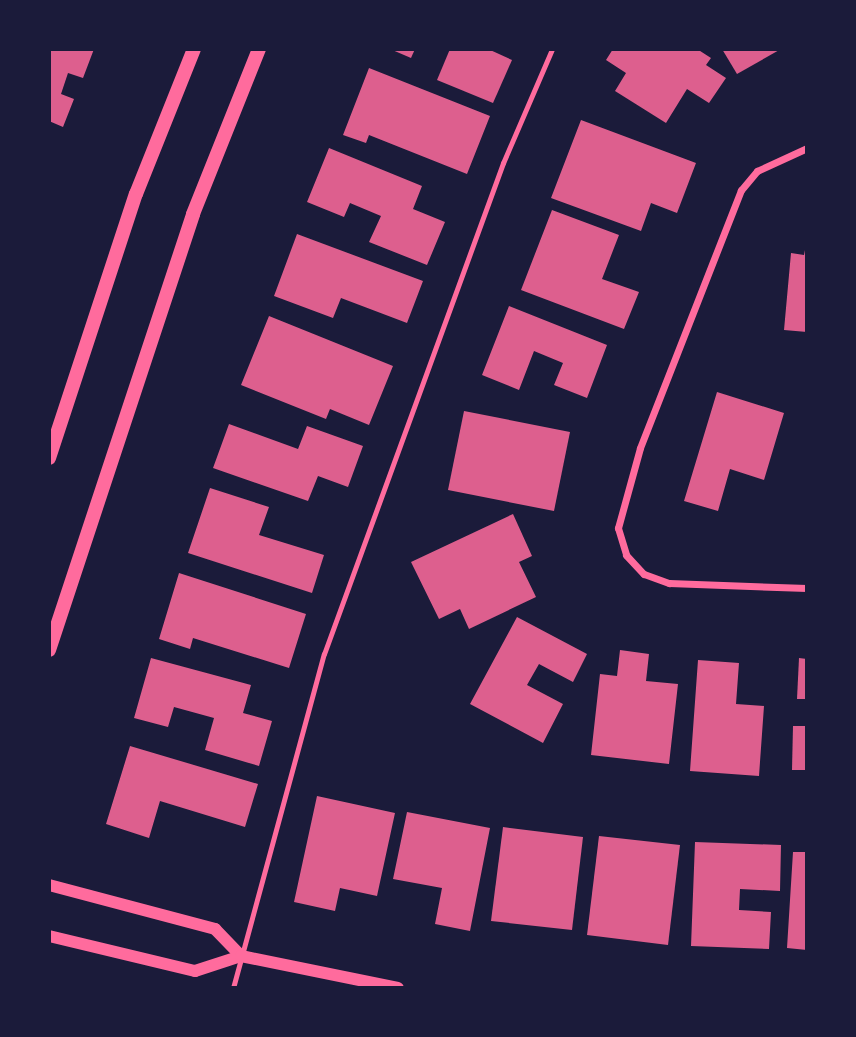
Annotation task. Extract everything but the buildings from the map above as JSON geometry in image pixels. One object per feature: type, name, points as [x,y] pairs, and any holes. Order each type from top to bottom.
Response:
[{"type":"main road","points":[[49,458],[136,194],[194,49]]},
{"type":"main road","points":[[49,650],[193,214],[259,49]]},
{"type":"street","points":[[807,148],[782,155],[741,190],[640,448],[618,528],[626,555],[644,574],[669,583],[807,588]]},
{"type":"street","points":[[49,885],[215,929],[241,956]]},
{"type":"street","points":[[49,936],[195,971],[241,956],[398,988]]},
{"type":"lane","points":[[233,988],[324,654],[503,163],[552,49]]}]
